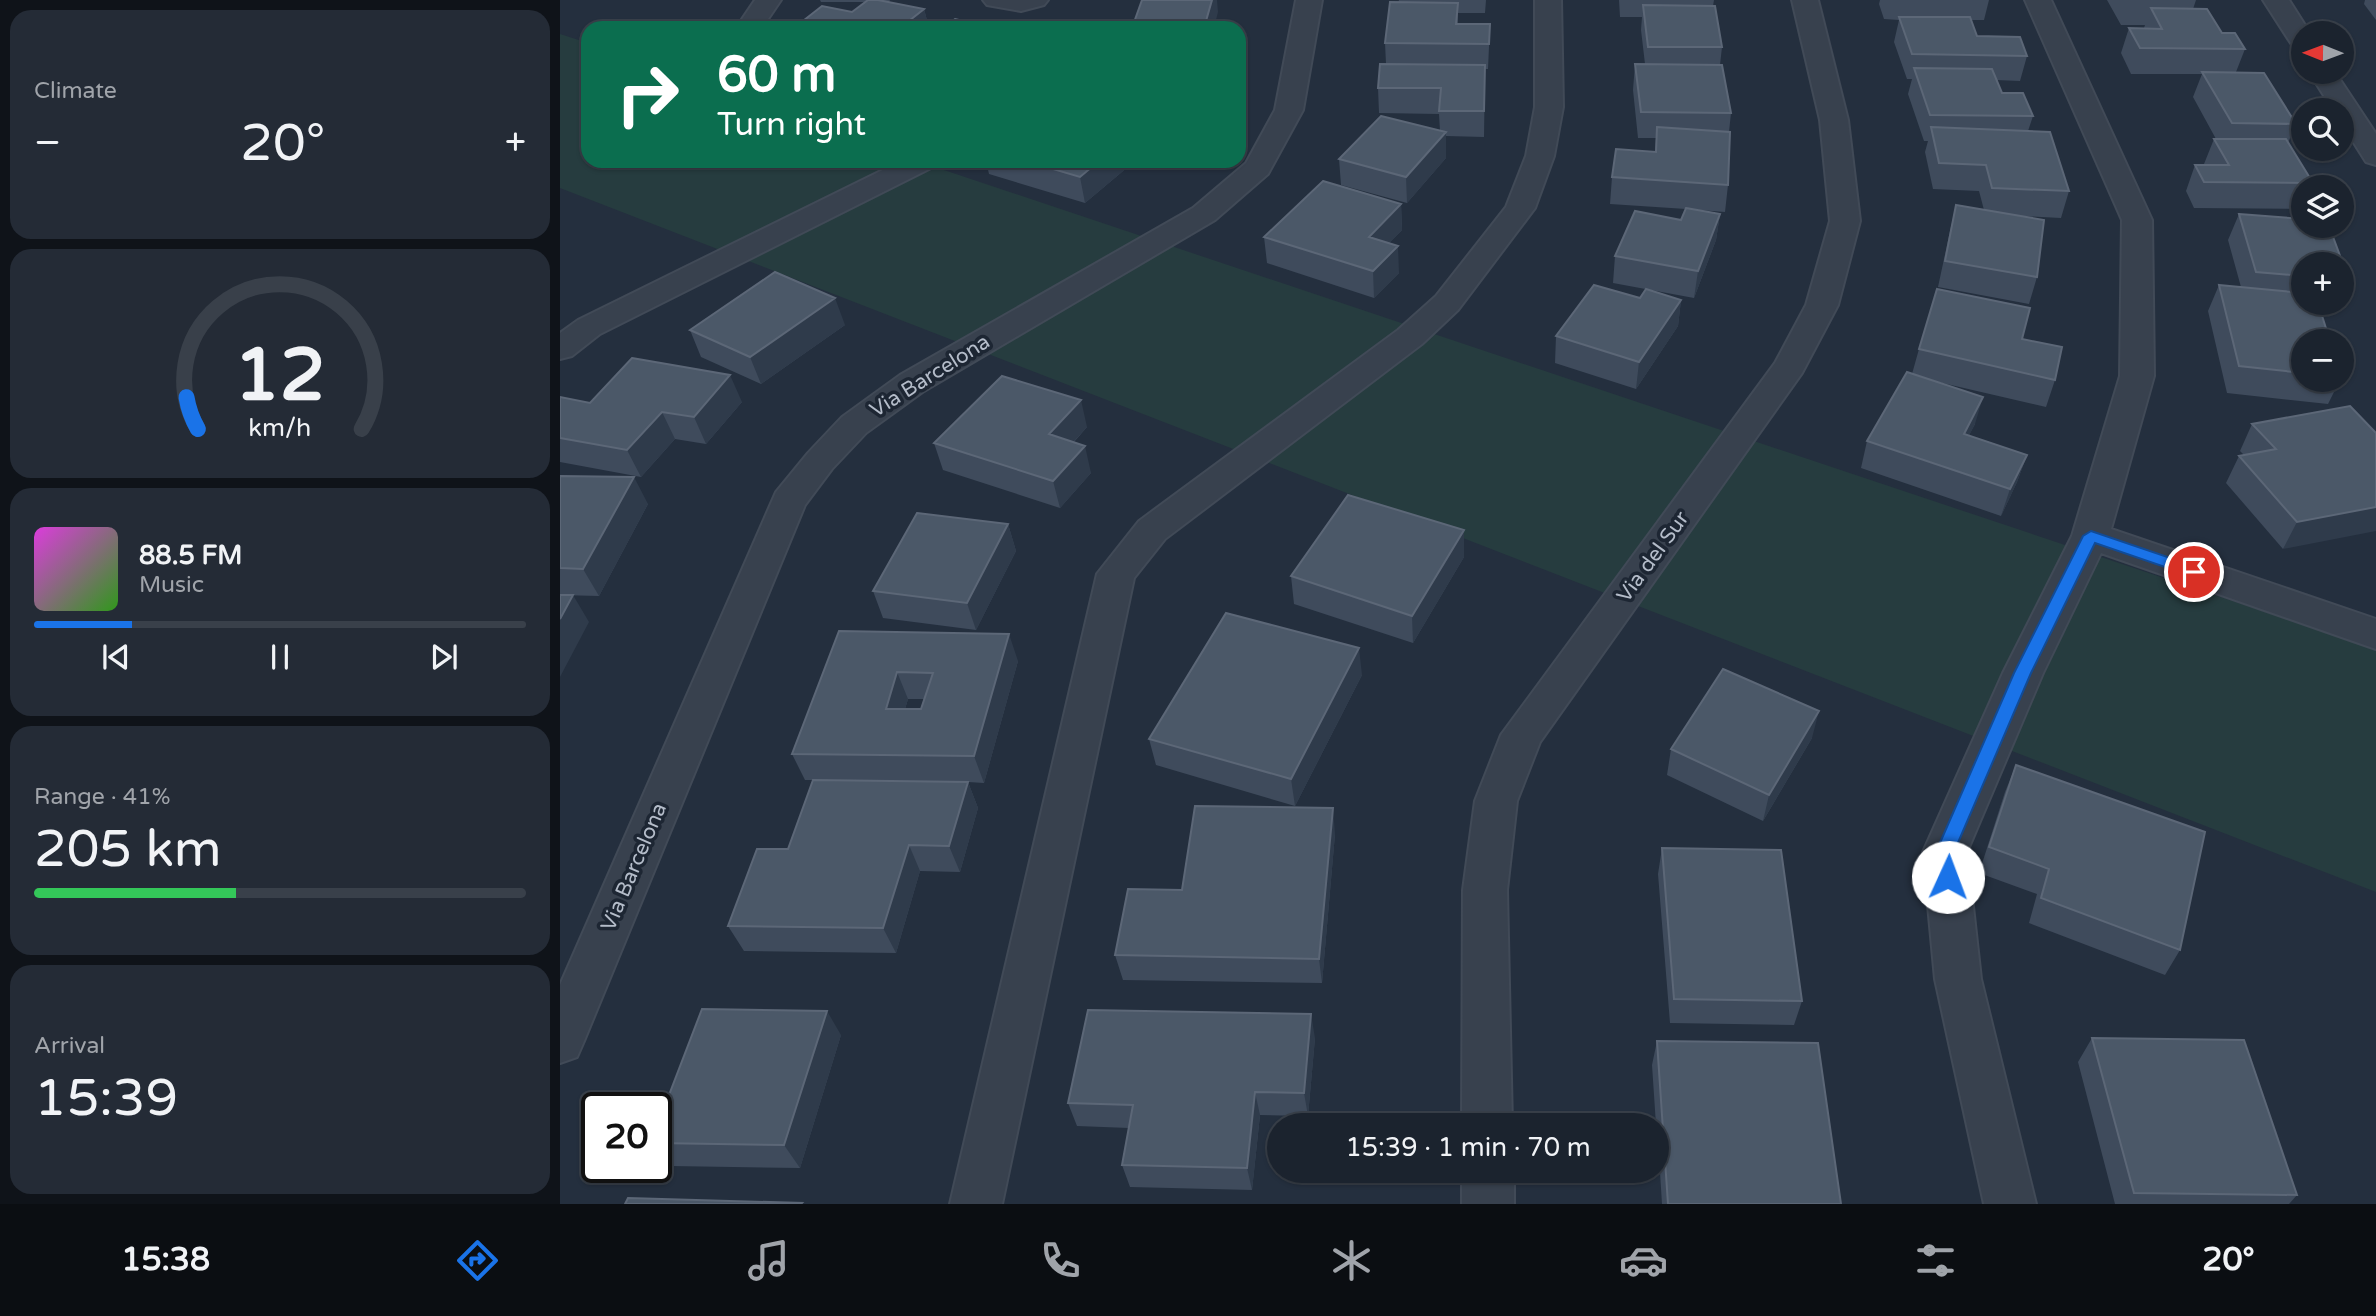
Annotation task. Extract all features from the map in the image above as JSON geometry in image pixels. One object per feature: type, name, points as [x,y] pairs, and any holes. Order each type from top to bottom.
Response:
[{"type":"street","points":[[754,21],[768,0]]},
{"type":"street","points":[[996,0],[1035,0]]},
{"type":"street","name":"Via Barcelona","points":[[560,1041],[789,501],[820,461],[854,425],[912,383],[1204,214],[1258,168],[1289,110],[1309,0]]},
{"type":"street","points":[[975,1204],[1116,573],[1152,530],[1410,337],[1447,303],[1474,270],[1520,208],[1540,156],[1549,107],[1548,0]]},
{"type":"street","name":"Via del Sur","points":[[1487,1113],[1485,890],[1496,801],[1522,735],[1790,366],[1822,305],[1845,221],[1834,120],[1805,0]]},
{"type":"street","points":[[2010,1204],[1958,979],[1945,852],[2023,673],[2091,536],[2137,376],[2137,220],[2038,0]]},
{"type":"street","points":[[2276,0],[2291,23]]},
{"type":"street","points":[[2330,84],[2376,156]]},
{"type":"street","points":[[560,349],[589,327],[909,168]]},
{"type":"street","points":[[2091,536],[2376,634]]},
{"type":"street","points":[[1488,1183],[1488,1204]]},
{"type":"green space","points":[[560,34],[581,41],[581,168],[938,168],[2376,649],[2376,892],[560,188]]},
{"type":"building","points":[[868,0],[924,9],[909,21],[803,21],[822,6],[852,12]]},
{"type":"building","points":[[1142,0],[1212,0],[1206,21],[1134,21]]},
{"type":"building","points":[[1390,2],[1458,3],[1456,24],[1490,24],[1489,44],[1385,43]]},
{"type":"building","points":[[1643,5],[1715,6],[1722,47],[1648,47]]},
{"type":"building","points":[[2151,8],[2207,9],[2222,33],[2235,33],[2245,49],[2140,48],[2129,28],[2162,29]]},
{"type":"building","points":[[1899,17],[1970,17],[1977,36],[2020,37],[2027,56],[1912,54]]},
{"type":"building","points":[[1380,64],[1485,65],[1484,111],[1439,111],[1441,88],[1378,88]]},
{"type":"building","points":[[1635,64],[1722,65],[1731,113],[1641,112]]},
{"type":"building","points":[[1914,68],[1992,69],[2002,93],[2023,93],[2033,116],[1930,115]]},
{"type":"building","points":[[2202,72],[2264,73],[2291,116],[2291,124],[2232,123]]},
{"type":"building","points":[[1381,116],[1446,132],[1406,177],[1339,159]]},
{"type":"building","points":[[1657,127],[1730,132],[1728,185],[1612,177],[1616,149],[1656,152]]},
{"type":"building","points":[[1931,127],[2050,132],[2069,191],[1992,188],[1986,165],[1939,163]]},
{"type":"building","points":[[2214,139],[2286,139],[2291,147],[2291,161],[2300,161],[2308,175],[2291,175],[2291,183],[2204,182],[2195,165],[2229,165]]},
{"type":"building","points":[[1050,168],[1091,168],[1080,177]]},
{"type":"building","points":[[1323,181],[1401,204],[1369,237],[1398,246],[1373,271],[1264,237]]},
{"type":"building","points":[[1956,205],[2044,220],[2037,277],[1945,261]]},
{"type":"building","points":[[1686,208],[1720,214],[1698,271],[1615,256],[1635,211],[1681,220]]},
{"type":"building","points":[[2239,214],[2291,218],[2291,238],[2333,238],[2339,252],[2291,252],[2291,275],[2256,272]]},
{"type":"building","points":[[775,272],[835,298],[750,357],[690,330]]},
{"type":"building","points":[[1594,285],[1640,298],[1646,289],[1681,300],[1639,362],[1556,336]]},
{"type":"building","points":[[2219,285],[2291,292],[2291,315],[2322,315],[2326,329],[2291,329],[2291,372],[2239,366]]},
{"type":"building","points":[[1937,289],[2030,308],[2022,339],[2062,347],[2055,380],[1919,349]]},
{"type":"building","points":[[632,358],[730,375],[694,417],[662,412],[627,450],[560,438],[560,397],[590,403]]},
{"type":"building","points":[[1907,372],[1983,397],[1964,434],[2027,455],[2010,489],[1867,441]]},
{"type":"building","points":[[1002,376],[1081,400],[1049,434],[1085,446],[1053,481],[934,443]]},
{"type":"building","points":[[2350,406],[2376,433],[2376,507],[2297,522],[2239,456],[2276,449],[2252,424]]},
{"type":"building","points":[[560,476],[634,477],[583,569],[560,568]]},
{"type":"building","points":[[1348,495],[1464,530],[1412,616],[1291,576]]},
{"type":"building","points":[[917,513],[1008,524],[967,603],[873,591]]},
{"type":"building","points":[[560,595],[573,595],[560,619]]},
{"type":"building","points":[[1226,613],[1359,648],[1291,779],[1149,739]]},
{"type":"building","points":[[839,631],[1009,634],[974,756],[792,754]],"holes":[[[897,672],[933,673],[921,709],[886,709]]]},
{"type":"building","points":[[1723,669],[1819,711],[1769,795],[1671,749]]},
{"type":"building","points":[[2016,765],[2205,832],[2180,950],[2041,898],[2049,869],[1989,847]]},
{"type":"building","points":[[813,780],[968,782],[949,846],[909,845],[883,928],[728,926],[757,849],[788,849]]},
{"type":"building","points":[[1195,806],[1333,808],[1319,959],[1115,955],[1128,889],[1182,890]]},
{"type":"building","points":[[1662,848],[1781,850],[1802,1001],[1674,999]]},
{"type":"building","points":[[702,1009],[827,1011],[784,1145],[672,1143],[670,1092]]},
{"type":"building","points":[[1088,1010],[1311,1014],[1304,1093],[1255,1092],[1247,1168],[1122,1165],[1133,1105],[1068,1103]]},
{"type":"building","points":[[2092,1038],[2244,1040],[2297,1195],[2134,1193]]},
{"type":"building","points":[[1657,1041],[1818,1043],[1841,1204],[1668,1204],[1669,1113],[1662,1113]]},
{"type":"building","points":[[628,1198],[802,1203],[625,1204]]},
{"type":"route","points":[[1948,877],[1945,852],[2023,673],[2091,536],[2194,572]]}]
